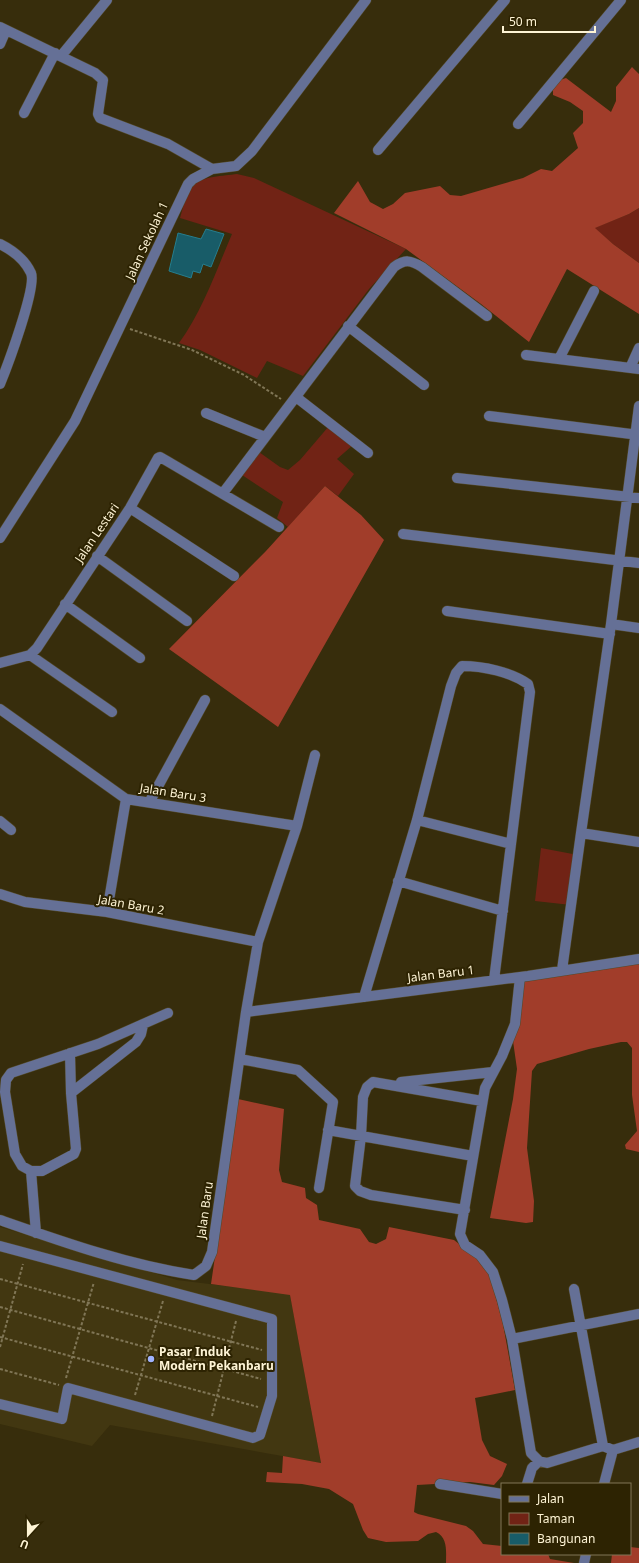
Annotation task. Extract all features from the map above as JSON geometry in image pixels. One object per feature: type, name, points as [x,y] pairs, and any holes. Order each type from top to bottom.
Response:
[{"type":"street","points":[[24,113],[58,55],[107,0]]},
{"type":"street","name":"Jalan Sekolah 1","points":[[1,532],[75,421],[188,184],[193,179],[212,169],[225,169],[236,166],[252,151],[366,0]]},
{"type":"street","points":[[378,150],[505,0]]},
{"type":"street","points":[[518,124],[621,0]]},
{"type":"street","points":[[0,44],[3,28],[95,73],[103,80],[98,114],[100,118],[168,144],[212,169]]},
{"type":"street","points":[[0,244],[24,262],[31,274],[32,283],[27,304],[0,384]]},
{"type":"street","points":[[279,527],[223,493],[394,267],[402,261],[411,260],[487,316]]},
{"type":"street","points":[[559,359],[594,292]]},
{"type":"street","points":[[348,326],[424,385]]},
{"type":"street","points":[[526,355],[634,368],[639,348]]},
{"type":"street","points":[[293,401],[368,453]]},
{"type":"street","points":[[562,970],[611,629],[627,496],[637,435],[639,406]]},
{"type":"street","points":[[206,413],[265,437]]},
{"type":"street","points":[[490,416],[637,435]]},
{"type":"street","name":"Jalan Lestari","points":[[30,655],[37,648],[130,508],[156,460],[160,457],[223,493]]},
{"type":"street","points":[[457,478],[639,498]]},
{"type":"street","points":[[130,508],[234,576]]},
{"type":"street","points":[[403,534],[639,563]]},
{"type":"street","points":[[97,556],[187,621]]},
{"type":"street","points":[[65,604],[140,658]]},
{"type":"street","points":[[447,611],[611,629],[639,628]]},
{"type":"street","points":[[0,663],[30,655],[112,712]]},
{"type":"street","points":[[364,997],[417,820],[451,686],[456,673],[462,666],[471,666],[510,675],[528,684],[530,692],[494,980]]},
{"type":"street","points":[[150,801],[205,700]]},
{"type":"street","name":"Jalan Baru 3","points":[[0,709],[126,799],[150,801],[297,826]]},
{"type":"street","name":"Jalan Baru","points":[[0,1220],[104,1254],[172,1272],[194,1275],[206,1266],[212,1252],[246,1012],[258,942],[297,826],[315,755]]},
{"type":"street","points":[[107,912],[126,799]]},
{"type":"street","points":[[417,820],[511,844]]},
{"type":"street","points":[[0,821],[11,830]]},
{"type":"street","points":[[581,833],[639,842]]},
{"type":"street","points":[[398,881],[502,911]]},
{"type":"street","name":"Jalan Baru 2","points":[[0,894],[25,902],[107,912],[258,942]]},
{"type":"street","name":"Jalan Baru 1","points":[[246,1012],[520,977],[639,959]]},
{"type":"street","points":[[520,977],[515,1024],[494,1072],[485,1088],[460,1234],[465,1245],[480,1255],[493,1272],[512,1339],[531,1453],[539,1462],[547,1463],[602,1446],[613,1450],[639,1442]]},
{"type":"street","points":[[70,1054],[71,1093],[76,1149],[74,1154],[42,1171],[32,1171],[22,1166],[15,1154],[6,1098],[6,1080],[11,1073],[98,1044],[168,1013]]},
{"type":"street","points":[[71,1093],[136,1042],[141,1034],[142,1025]]},
{"type":"street","points":[[240,1059],[298,1070],[333,1102],[319,1188]]},
{"type":"street","points":[[389,1084],[494,1072]]},
{"type":"street","points":[[465,1210],[371,1195],[360,1191],[354,1186],[362,1136],[363,1097],[367,1087],[373,1082],[482,1101]]},
{"type":"street","points":[[328,1130],[473,1156]]},
{"type":"street","points":[[32,1171],[36,1233]]},
{"type":"street","points":[[0,1246],[272,1319],[273,1382],[272,1396],[260,1435],[253,1438],[66,1387],[62,1419],[0,1404]]},
{"type":"street","points":[[574,1289],[602,1446]]},
{"type":"street","points":[[512,1339],[580,1327],[639,1314]]},
{"type":"street","points":[[604,1483],[613,1450]]},
{"type":"street","points":[[527,1483],[532,1468],[539,1462]]},
{"type":"street","points":[[440,1484],[501,1494]]},
{"type":"path","points":[[121,326],[192,350],[293,401]]},
{"type":"path","points":[[0,1347],[26,1253]]},
{"type":"path","points":[[0,1370],[66,1387],[97,1272]]},
{"type":"path","points":[[0,1279],[272,1352]]},
{"type":"path","points":[[132,1405],[166,1291]]},
{"type":"path","points":[[0,1307],[273,1382]]},
{"type":"path","points":[[209,1426],[239,1310]]},
{"type":"path","points":[[2,1337],[268,1410]]},
{"type":"shaded area","points":[[632,67],[639,74],[639,208],[629,214],[595,228],[613,244],[639,263],[639,314],[567,269],[529,342],[481,304],[406,249],[334,213],[358,181],[370,202],[383,209],[393,204],[405,193],[440,186],[450,195],[461,196],[523,178],[541,169],[552,171],[578,148],[573,133],[583,123],[583,111],[570,102],[553,95],[553,89],[557,81],[566,78],[611,112],[616,101],[616,87]]},
{"type":"shaded area","points":[[325,486],[361,515],[384,540],[278,727],[169,649],[266,551]]},
{"type":"shaded area","points":[[639,963],[639,1152],[626,1149],[625,1145],[637,1131],[632,1095],[632,1048],[627,1042],[589,1049],[537,1064],[532,1071],[527,1148],[534,1201],[533,1222],[526,1223],[490,1218],[513,1099],[517,1069],[513,1041],[523,980]]},
{"type":"shaded area","points":[[238,1099],[284,1109],[279,1170],[282,1182],[305,1188],[306,1198],[317,1205],[319,1220],[360,1229],[369,1242],[376,1244],[386,1239],[389,1227],[454,1240],[477,1258],[489,1272],[503,1324],[515,1390],[475,1398],[482,1440],[490,1456],[507,1464],[502,1476],[494,1485],[470,1482],[417,1485],[414,1512],[466,1526],[473,1531],[483,1544],[501,1546],[501,1555],[548,1555],[550,1559],[574,1563],[446,1563],[446,1545],[443,1538],[436,1532],[428,1534],[418,1541],[386,1542],[368,1538],[363,1530],[353,1504],[329,1489],[302,1484],[266,1482],[267,1472],[282,1473],[283,1456],[321,1463],[290,1295],[211,1284]]},
{"type":"shaded area","name":"Pasar Induk Modern Pekanbaru","points":[[0,1227],[177,1280],[290,1294],[321,1463],[110,1425],[92,1446],[0,1424]]},
{"type":"shaded area","points":[[631,1547],[639,1548],[639,1563],[611,1563],[612,1555],[631,1555]]},
{"type":"green space","points":[[237,174],[254,178],[406,249],[369,289],[303,376],[267,361],[257,378],[200,350],[179,343],[202,304],[232,234],[180,218],[186,197],[192,186],[201,180]]},
{"type":"green space","points":[[639,208],[639,263],[594,228],[629,214]]},
{"type":"green space","points":[[329,426],[353,445],[337,459],[354,474],[338,496],[325,486],[288,527],[277,518],[283,502],[242,475],[259,452],[280,467],[288,470],[300,460]]},
{"type":"green space","points":[[541,848],[578,855],[571,905],[535,901]]},
{"type":"building","points":[[206,229],[224,234],[211,267],[203,264],[200,273],[193,271],[191,278],[169,271],[178,233],[201,239]]},
{"type":"place","name":"Pasar Induk Modern Pekanbaru","points":[[151,1359]]}]
